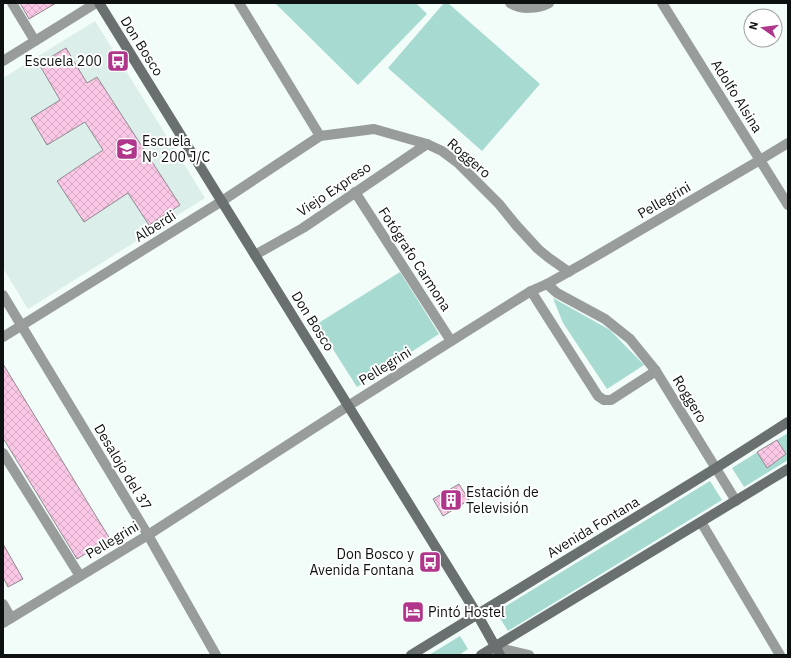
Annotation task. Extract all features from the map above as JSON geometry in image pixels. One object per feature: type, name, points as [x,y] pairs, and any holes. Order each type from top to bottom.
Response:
[{"type":"street","points":[[12,3],[35,41]]},
{"type":"street","points":[[3,61],[96,3]]},
{"type":"street","name":"Don Bosco","points":[[99,3],[477,614],[498,651]]},
{"type":"street","points":[[239,3],[320,136]]},
{"type":"street","points":[[512,4],[527,8],[542,7],[549,3]]},
{"type":"street","name":"Adolfo Alsina","points":[[662,3],[788,205]]},
{"type":"street","name":"Roggero","points":[[320,136],[374,129],[427,144],[442,151],[458,163],[499,204],[538,249],[569,272]]},
{"type":"street","name":"Alberdi","points":[[3,337],[222,201],[320,136]]},
{"type":"street","name":"Pellegrini","points":[[7,620],[148,535],[348,406],[531,291],[569,272],[788,143]]},
{"type":"street","name":"Viejo Expreso","points":[[255,255],[303,228],[427,144]]},
{"type":"street","name":"Fotógrafo Carmona","points":[[355,192],[451,341]]},
{"type":"street","name":"Roggero","points":[[547,284],[557,293],[605,319],[630,339],[656,371],[736,501]]},
{"type":"street","points":[[531,291],[598,396],[604,400],[611,400],[656,371]]},
{"type":"street","name":"Desalojo del 37","points":[[3,296],[148,535],[216,655]]},
{"type":"street","name":"Avenida Fontana","points":[[411,655],[716,468],[788,422]]},
{"type":"street","points":[[3,453],[80,576]]},
{"type":"street","points":[[482,655],[498,651],[701,522],[788,469]]},
{"type":"street","points":[[701,522],[780,655]]},
{"type":"street","points":[[3,604],[7,620]]},
{"type":"street","points":[[498,651],[529,655]]},
{"type":"shaded area","points":[[95,21],[205,198],[28,309],[3,268],[3,78]]},
{"type":"green space","points":[[275,3],[416,3],[427,14],[358,85]]},
{"type":"green space","points":[[444,3],[448,3],[540,84],[482,151],[388,68]]},
{"type":"green space","points":[[400,272],[439,334],[357,387],[317,324]]},
{"type":"green space","points":[[553,298],[610,330],[644,365],[607,389],[563,323]]},
{"type":"green space","points":[[788,433],[788,460],[744,487],[732,468]]},
{"type":"green space","points":[[710,481],[722,500],[508,631],[496,612]]},
{"type":"green space","points":[[460,636],[468,649],[459,655],[429,655]]},
{"type":"building","points":[[20,3],[56,3],[29,19]]},
{"type":"building","points":[[66,48],[87,83],[97,77],[180,205],[149,225],[128,193],[84,222],[57,181],[103,150],[85,122],[47,145],[31,118],[60,100],[39,64]]},
{"type":"building","points":[[3,364],[110,539],[77,559],[3,438]]},
{"type":"building","points":[[777,440],[786,454],[767,468],[757,452]]},
{"type":"building","name":"Estación de Televisión","points":[[459,484],[469,500],[443,516],[433,499]]},
{"type":"building","points":[[3,544],[23,579],[8,587],[3,577]]},
{"type":"place","name":"Escuela 200","points":[[118,61]]},
{"type":"place","name":"Escuela Nº 200 J/C","points":[[127,149]]},
{"type":"place","name":"Estación de Televisión","points":[[451,500]]},
{"type":"place","name":"Don Bosco y Avenida Fontana","points":[[430,562]]},
{"type":"place","name":"Pintó Hostel","points":[[413,612]]}]
